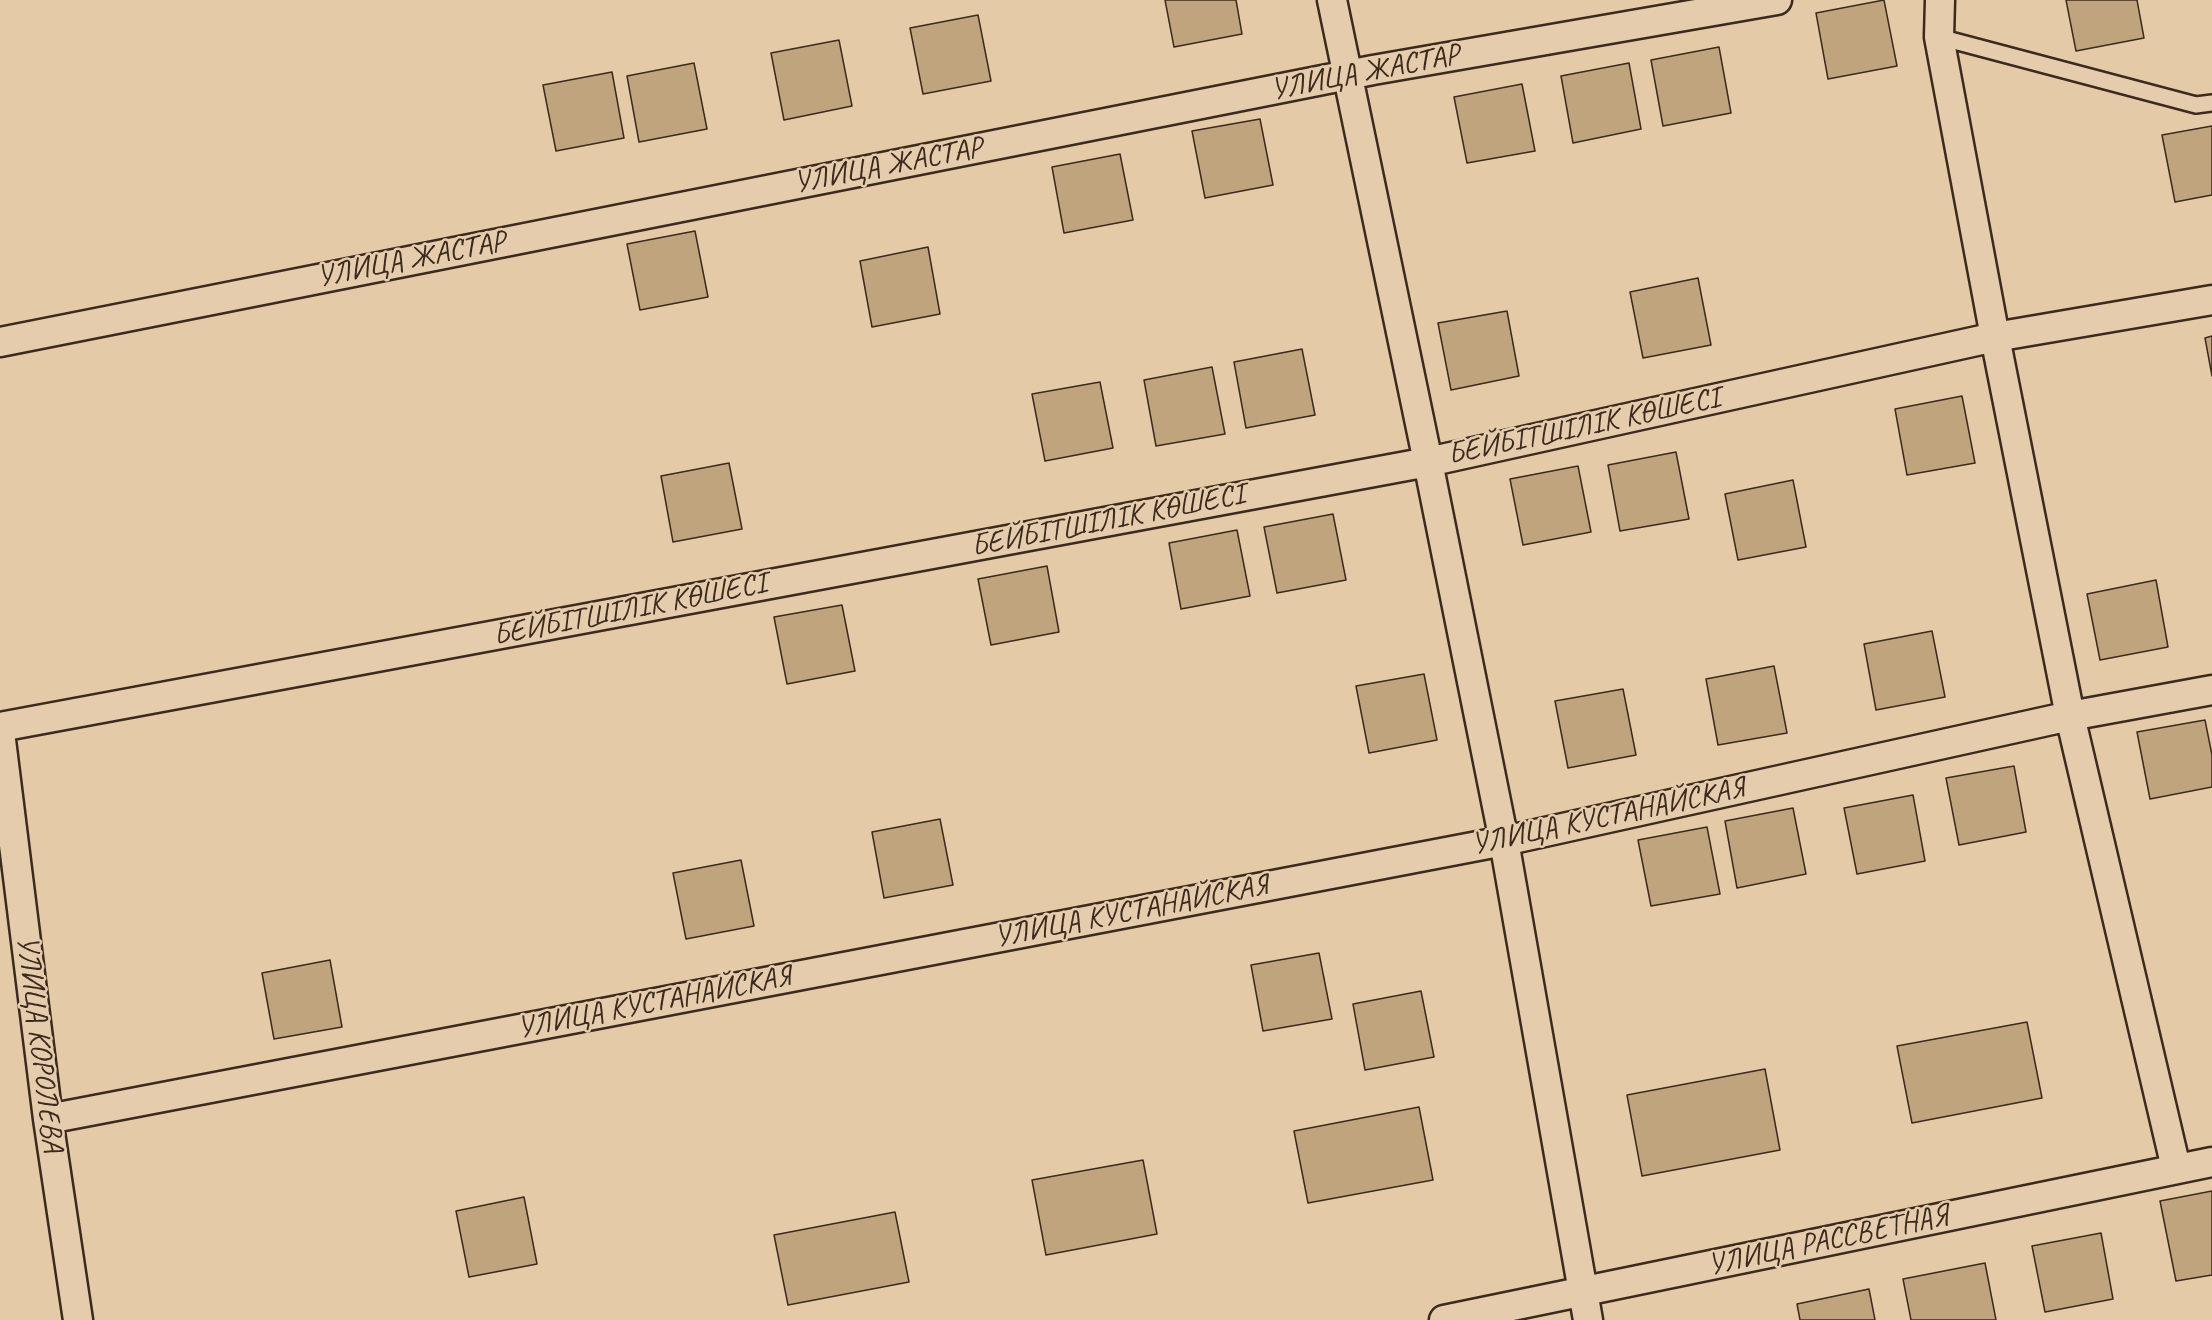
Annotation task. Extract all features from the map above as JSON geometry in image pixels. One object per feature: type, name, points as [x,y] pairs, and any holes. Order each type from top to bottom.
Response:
[{"type":"street","points":[[1332,0],[1428,462],[1503,841],[1588,1320]]},
{"type":"street","name":"УЛИЦА ЖАСТАР","points":[[0,342],[1347,75],[1777,0]]},
{"type":"street","points":[[1940,0],[1939,37],[1995,337],[2070,716],[2176,1168]]},
{"type":"street","name":"БЕЙБІТШІЛІК КӨШЕСІ","points":[[0,727],[1428,462],[1995,337],[2212,300]]},
{"type":"street","name":"УЛИЦА КУСТАНАЙСКАЯ","points":[[48,1119],[1503,841],[2070,716],[2212,690]]},
{"type":"street","name":"УЛИЦА КОРОЛЕВА","points":[[0,732],[48,1119],[78,1320]]},
{"type":"street","name":"УЛИЦА РАССВЕТНАЯ","points":[[1444,1320],[2212,1162]]},
{"type":"lane","points":[[1939,37],[2196,105],[2212,102]]},
{"type":"building","points":[[1165,0],[1236,0],[1242,34],[1174,47]]},
{"type":"building","points":[[1884,0],[1897,66],[1828,79],[1816,13]]},
{"type":"building","points":[[2066,0],[2137,0],[2144,38],[2076,51]]},
{"type":"building","points":[[978,15],[991,81],[923,94],[910,28]]},
{"type":"building","points":[[839,40],[852,106],[784,120],[771,53]]},
{"type":"building","points":[[1719,47],[1731,113],[1663,126],[1651,60]]},
{"type":"building","points":[[694,63],[707,129],[639,142],[627,76]]},
{"type":"building","points":[[1629,63],[1641,129],[1573,143],[1561,76]]},
{"type":"building","points":[[612,72],[624,138],[556,151],[543,85]]},
{"type":"building","points":[[1522,84],[1535,151],[1467,163],[1454,97]]},
{"type":"building","points":[[1260,119],[1273,185],[1205,198],[1192,131]]},
{"type":"building","points":[[2212,126],[2212,195],[2175,202],[2162,135]]},
{"type":"building","points":[[1120,154],[1133,220],[1064,233],[1052,167]]},
{"type":"building","points":[[695,231],[708,297],[640,310],[627,244]]},
{"type":"building","points":[[928,247],[940,314],[872,327],[860,261]]},
{"type":"building","points":[[1698,278],[1711,345],[1643,358],[1630,292]]},
{"type":"building","points":[[1507,311],[1519,376],[1451,390],[1438,323]]},
{"type":"building","points":[[2212,336],[2212,376],[2205,338]]},
{"type":"building","points":[[1302,349],[1315,415],[1246,428],[1234,362]]},
{"type":"building","points":[[1212,367],[1225,434],[1156,446],[1144,380]]},
{"type":"building","points":[[1100,382],[1113,448],[1045,461],[1032,394]]},
{"type":"building","points":[[1962,396],[1975,463],[1907,475],[1895,409]]},
{"type":"building","points":[[1676,452],[1689,519],[1620,531],[1608,465]]},
{"type":"building","points":[[729,463],[742,529],[673,542],[661,476]]},
{"type":"building","points":[[1578,466],[1591,532],[1523,545],[1510,479]]},
{"type":"building","points":[[1793,480],[1806,547],[1738,560],[1725,494]]},
{"type":"building","points":[[1333,514],[1346,580],[1277,593],[1264,527]]},
{"type":"building","points":[[1237,530],[1250,596],[1181,609],[1169,543]]},
{"type":"building","points":[[1047,566],[1059,632],[991,645],[978,579]]},
{"type":"building","points":[[2156,580],[2168,647],[2100,660],[2087,594]]},
{"type":"building","points":[[842,605],[855,671],[787,684],[774,617]]},
{"type":"building","points":[[1932,631],[1945,697],[1876,710],[1864,644]]},
{"type":"building","points":[[1774,666],[1787,733],[1718,745],[1706,679]]},
{"type":"building","points":[[1424,674],[1437,740],[1369,753],[1356,686]]},
{"type":"building","points":[[1623,689],[1636,755],[1568,768],[1555,701]]},
{"type":"building","points":[[2205,720],[2212,755],[2212,787],[2150,799],[2137,732]]},
{"type":"building","points":[[2014,766],[2026,832],[1959,845],[1946,778]]},
{"type":"building","points":[[1913,795],[1925,861],[1857,874],[1844,808]]},
{"type":"building","points":[[1793,808],[1806,874],[1737,888],[1725,821]]},
{"type":"building","points":[[940,819],[953,885],[884,898],[872,832]]},
{"type":"building","points":[[1707,827],[1720,894],[1651,906],[1638,840]]},
{"type":"building","points":[[741,860],[754,926],[686,939],[673,873]]},
{"type":"building","points":[[1319,953],[1332,1019],[1263,1031],[1251,965]]},
{"type":"building","points":[[330,960],[342,1027],[274,1039],[262,973]]},
{"type":"building","points":[[1421,991],[1434,1057],[1365,1070],[1353,1004]]},
{"type":"building","points":[[2027,1022],[2042,1098],[1912,1123],[1897,1046]]},
{"type":"building","points":[[1765,1069],[1780,1150],[1642,1176],[1627,1095]]},
{"type":"building","points":[[1419,1107],[1433,1180],[1308,1203],[1294,1131]]},
{"type":"building","points":[[1143,1160],[1157,1234],[1046,1255],[1032,1180]]},
{"type":"building","points":[[2212,1191],[2212,1275],[2176,1281],[2160,1201]]},
{"type":"building","points":[[524,1197],[537,1264],[469,1277],[456,1211]]},
{"type":"building","points":[[895,1212],[909,1282],[788,1305],[774,1235]]},
{"type":"building","points":[[2101,1233],[2113,1299],[2045,1312],[2032,1246]]},
{"type":"building","points":[[1985,1263],[1996,1320],[1911,1320],[1903,1279]]},
{"type":"building","points":[[1869,1289],[1875,1320],[1800,1320],[1797,1304]]}]
